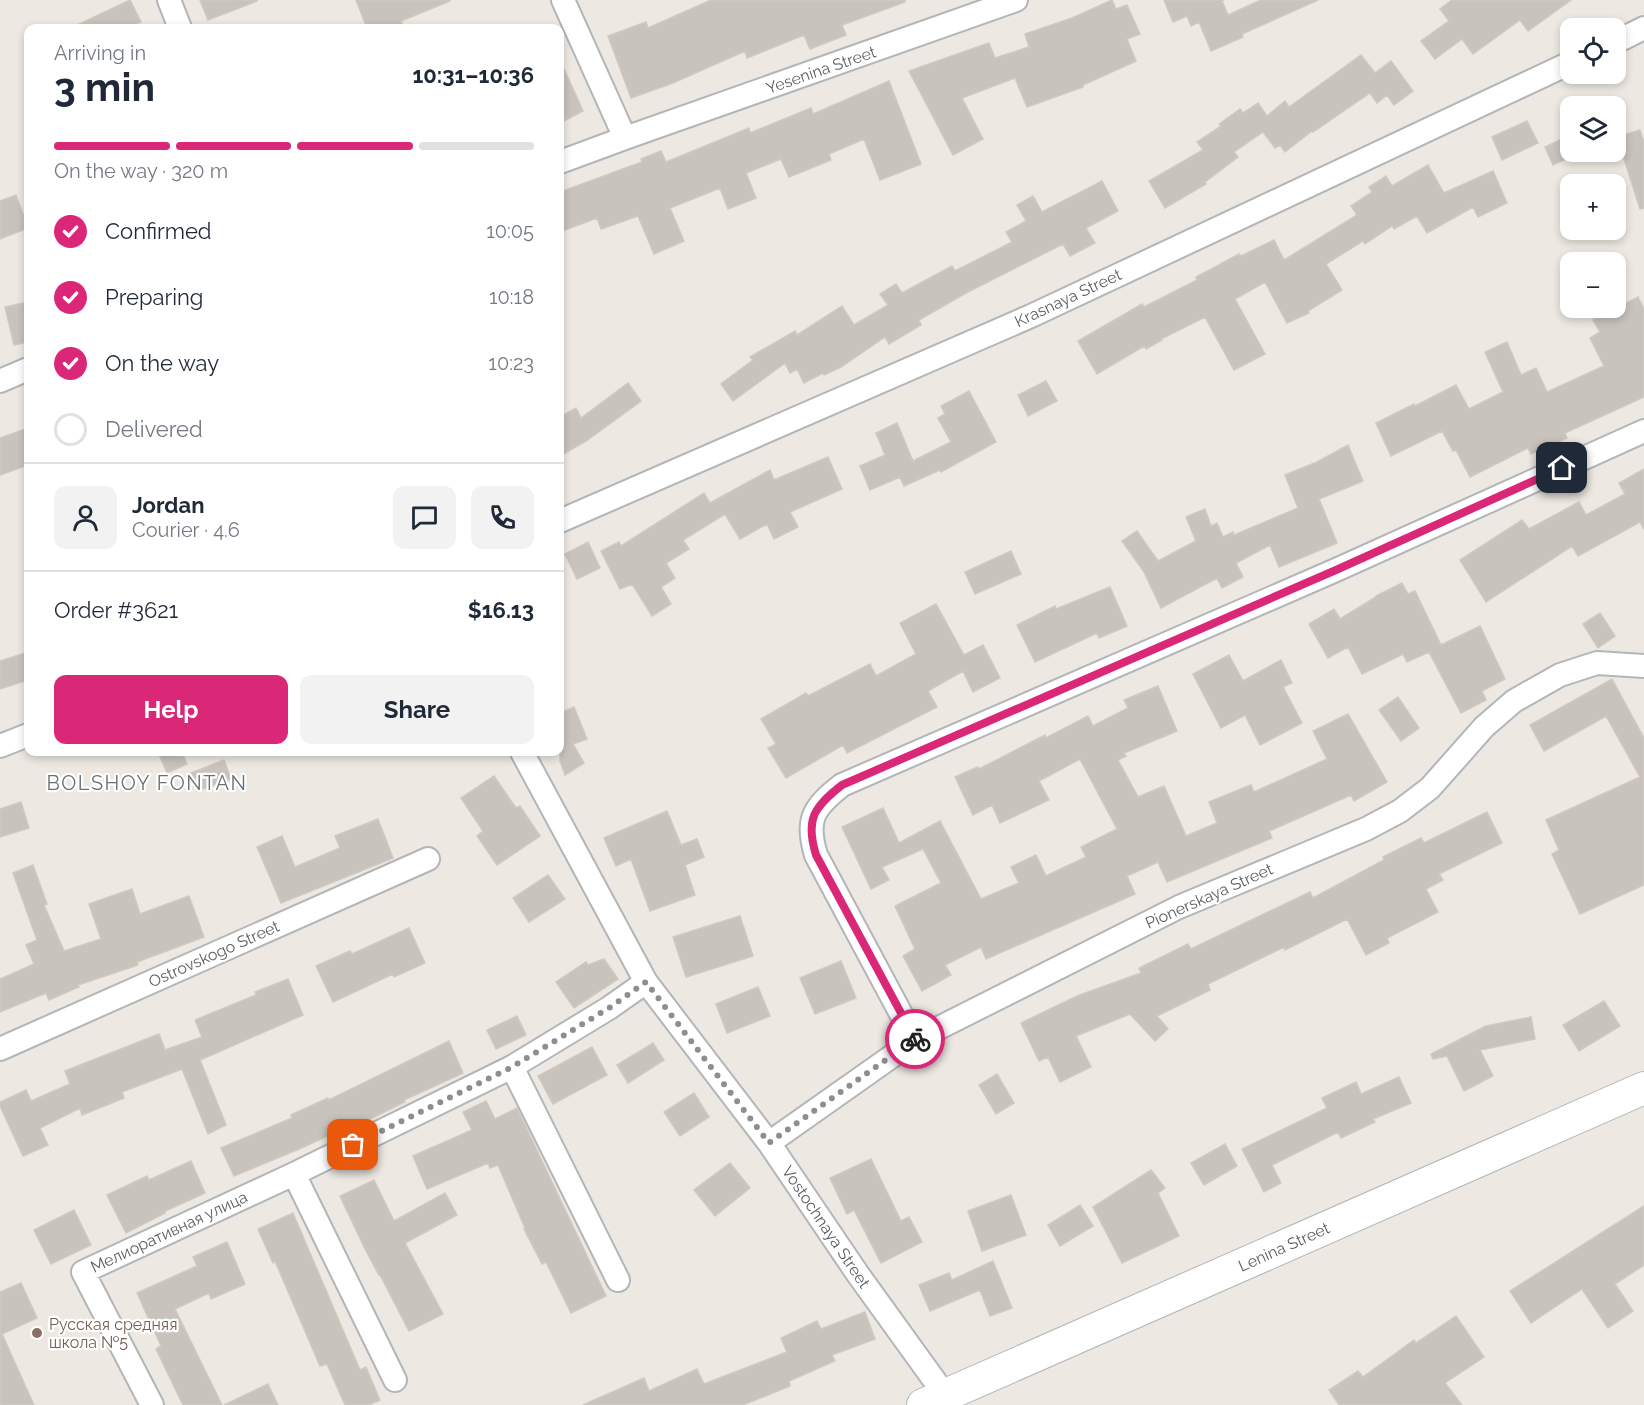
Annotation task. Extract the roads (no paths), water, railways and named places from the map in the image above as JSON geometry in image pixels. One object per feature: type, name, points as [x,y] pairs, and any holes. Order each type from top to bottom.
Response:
[{"type":"street","points":[[169,0],[178,24]]},
{"type":"street","points":[[563,0],[625,138]]},
{"type":"street","name":"Yesenina Street","points":[[564,161],[1016,0]]},
{"type":"street","points":[[1626,37],[1644,28]]},
{"type":"street","name":"Krasnaya Street","points":[[564,519],[1031,316],[1560,68]]},
{"type":"street","points":[[0,381],[24,371]]},
{"type":"street","points":[[915,1040],[816,855],[810,835],[814,814],[826,798],[842,785],[1336,570],[1644,431]]},
{"type":"street","name":"Pionerskaya Street","points":[[769,1143],[915,1040],[1179,907],[1366,829],[1400,810],[1430,788],[1484,727],[1514,701],[1560,675],[1597,663],[1644,666]]},
{"type":"street","points":[[0,746],[24,737]]},
{"type":"street","name":"Vostochnaya Street","points":[[524,756],[646,982],[769,1143],[857,1273],[936,1402]]},
{"type":"street","name":"Ostrovskogo Street","points":[[0,1049],[428,859]]},
{"type":"street","name":"Мелиоративная улица","points":[[152,1405],[83,1272],[294,1174],[512,1067],[609,1008],[646,982]]},
{"type":"street","points":[[512,1067],[618,1280]]},
{"type":"street","name":"Lenina Street","points":[[936,1402],[1644,1088]]},
{"type":"street","points":[[294,1174],[395,1380]]},
{"type":"place","name":"Русская средняя школа №5","points":[[37,1333]]},
{"type":"district","name":"BOLSHOY FONTAN","points":[[147,783]]}]
